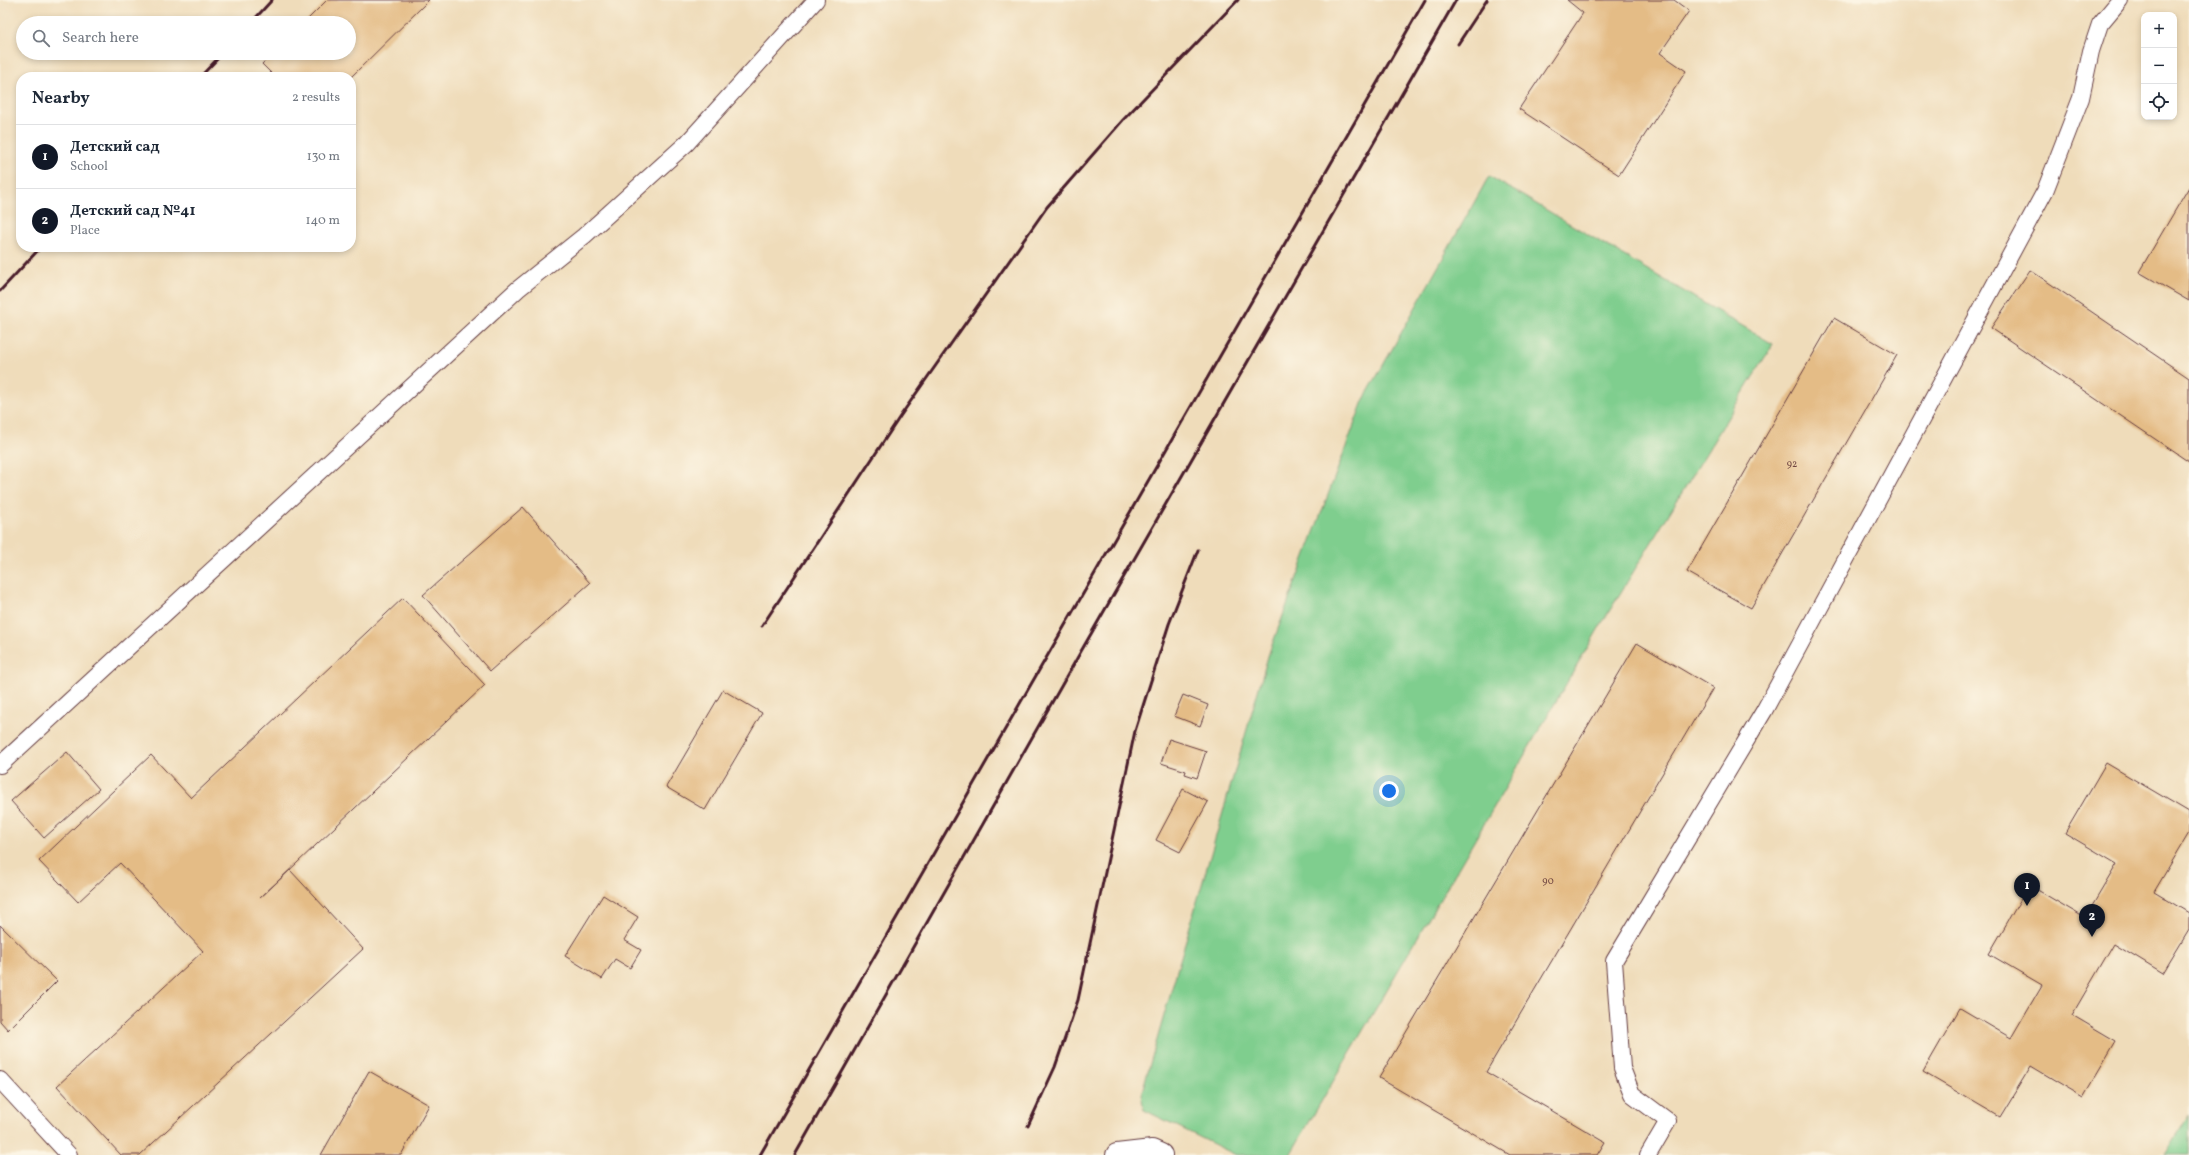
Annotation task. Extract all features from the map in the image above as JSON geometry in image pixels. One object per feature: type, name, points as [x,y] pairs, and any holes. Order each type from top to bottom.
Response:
[{"type":"street","points":[[1117,1155],[1152,1151],[1161,1155]]},
{"type":"lane","points":[[0,765],[518,289],[584,236],[687,143],[816,0]]},
{"type":"lane","points":[[1648,1155],[1668,1122],[1632,1094],[1622,1068],[1614,960],[1764,711],[2041,198],[2081,98],[2091,51],[2100,24],[2120,0]]},
{"type":"lane","points":[[0,1080],[68,1155]]},
{"type":"green space","points":[[1489,176],[1773,344],[1599,628],[1290,1155],[1236,1155],[1144,1110],[1141,1095],[1269,653],[1363,401]]},
{"type":"green space","points":[[2189,1115],[2189,1155],[2165,1155]]},
{"type":"building","points":[[327,0],[429,0],[356,72],[270,72],[262,64],[266,60],[356,60],[356,16],[311,16]]},
{"type":"building","points":[[1567,0],[1674,0],[1689,11],[1660,53],[1686,71],[1619,175],[1519,109],[1583,13]]},
{"type":"building","points":[[2189,187],[2189,301],[2139,272]]},
{"type":"building","points":[[2030,270],[2189,378],[2189,462],[1991,328]]},
{"type":"building","points":[[1834,318],[1897,355],[1751,608],[1687,572]]},
{"type":"building","points":[[523,507],[590,583],[490,671],[423,595]]},
{"type":"building","points":[[403,598],[485,685],[260,898],[290,870],[363,949],[140,1155],[121,1155],[57,1086],[203,951],[120,863],[78,902],[39,861],[151,755],[191,798]]},
{"type":"building","points":[[1637,643],[1713,688],[1486,1072],[1605,1142],[1597,1155],[1510,1155],[1379,1078]]},
{"type":"building","points":[[723,690],[762,713],[705,810],[666,787]]},
{"type":"building","points":[[1183,695],[1208,705],[1200,726],[1174,716]]},
{"type":"building","points":[[1169,739],[1206,751],[1197,778],[1185,774],[1186,771],[1161,763]]},
{"type":"building","points":[[67,752],[99,789],[44,838],[11,801]]},
{"type":"building","points":[[2106,763],[2189,812],[2189,833],[2154,892],[2189,913],[2189,930],[2163,973],[2114,943],[2072,1015],[2116,1041],[2083,1097],[2031,1066],[2000,1117],[1923,1072],[1960,1008],[2011,1038],[2042,985],[1989,954],[2029,885],[2085,918],[2117,864],[2065,833]]},
{"type":"building","points":[[1183,789],[1208,802],[1180,852],[1156,840]]},
{"type":"building","points":[[603,895],[638,917],[624,940],[641,950],[630,968],[615,959],[602,979],[565,956]]},
{"type":"building","points":[[0,925],[57,981],[8,1030],[0,1021]]},
{"type":"building","points":[[369,1071],[429,1105],[401,1155],[321,1155]]},
{"type":"railway","points":[[257,16],[272,0]]},
{"type":"railway","points":[[762,626],[901,415],[1047,207],[1123,120],[1238,0]]},
{"type":"railway","points":[[760,1155],[1425,0]]},
{"type":"railway","points":[[795,1155],[1080,653],[1456,0]]},
{"type":"railway","points":[[1458,44],[1487,0]]},
{"type":"railway","points":[[205,72],[216,60]]},
{"type":"railway","points":[[0,291],[36,252]]},
{"type":"railway","points":[[1028,1126],[1055,1067],[1078,1000],[1135,731],[1169,624],[1198,550]]},
{"type":"place","name":"Детский сад","points":[[2027,906]]},
{"type":"place","name":"Детский сад №41","points":[[2092,937]]}]
